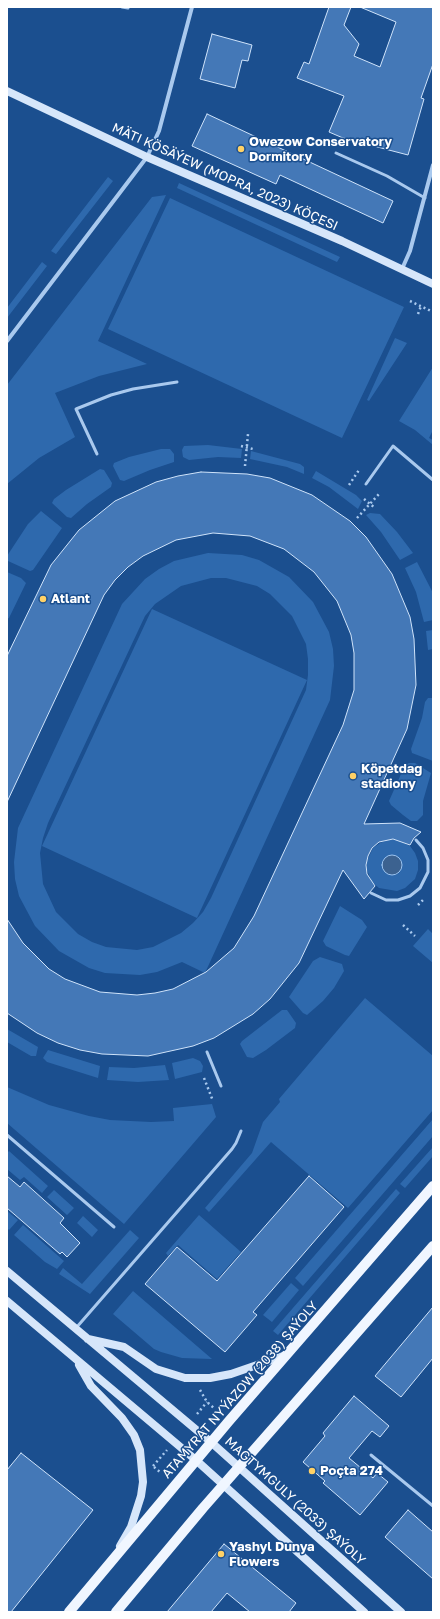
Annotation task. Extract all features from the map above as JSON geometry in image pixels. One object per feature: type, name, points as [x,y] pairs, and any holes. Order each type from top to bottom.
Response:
[{"type":"main road","name":"MÄTI KÖSÄÝEW (MOPRA, 2023) KÖÇESI","points":[[7,91],[147,157],[433,284]]},
{"type":"main road","name":"ATAMYRAT NYÝAZOW (2038) ŞAÝOLY","points":[[69,1612],[175,1484],[197,1461],[286,1355],[433,1186]]},
{"type":"main road","points":[[116,1612],[223,1485],[433,1246]]},
{"type":"main road","name":"MAGTYMGULY (2033) ŞAÝOLY","points":[[7,1271],[212,1443],[238,1468],[401,1612]]},
{"type":"main road","points":[[7,1300],[77,1361],[197,1461],[364,1612]]},
{"type":"main road","points":[[85,1338],[124,1347],[156,1369],[185,1378],[210,1378],[231,1374],[286,1355]]},
{"type":"main road","points":[[77,1361],[91,1386],[122,1418],[134,1435],[140,1450],[143,1482],[141,1496],[131,1527],[114,1558]]},
{"type":"street","points":[[7,341],[147,157],[159,131],[192,7]]},
{"type":"street","points":[[402,269],[410,251],[433,165]]},
{"type":"lane","points":[[122,7],[128,7]]},
{"type":"lane","points":[[336,153],[387,176],[424,198]]},
{"type":"lane","points":[[97,454],[76,409],[111,395],[133,389],[177,382]]},
{"type":"lane","points":[[366,484],[393,446],[433,480]]},
{"type":"lane","points":[[371,894],[380,899],[398,900],[410,896],[420,888],[428,872],[428,860],[423,848],[416,840]]},
{"type":"lane","points":[[207,1052],[221,1086]]},
{"type":"lane","points":[[75,1329],[232,1150],[241,1130]]},
{"type":"lane","points":[[7,1135],[114,1227]]},
{"type":"lane","points":[[372,1455],[433,1506]]},
{"type":"path","points":[[410,301],[433,312]]},
{"type":"path","points":[[418,314],[421,306]]},
{"type":"path","points":[[245,466],[248,434]]},
{"type":"path","points":[[241,446],[253,449]]},
{"type":"path","points":[[349,485],[359,470]]},
{"type":"path","points":[[357,518],[379,494]]},
{"type":"path","points":[[364,499],[375,508]]},
{"type":"path","points":[[403,925],[416,936]]},
{"type":"path","points":[[204,1078],[213,1101]]},
{"type":"path","points":[[198,1388],[207,1402],[214,1408]]},
{"type":"path","points":[[197,1414],[207,1402]]},
{"type":"path","points":[[160,1472],[153,1466],[168,1449]]},
{"type":"shaded area","points":[[108,177],[113,181],[56,254],[51,251]]},
{"type":"shaded area","points":[[179,183],[340,257],[337,262],[177,188]]},
{"type":"shaded area","points":[[166,195],[98,341],[147,364],[99,376],[55,393],[75,437],[39,458],[7,484],[7,385],[152,197]]},
{"type":"shaded area","points":[[170,198],[404,307],[342,438],[108,329]]},
{"type":"shaded area","points":[[42,262],[47,266],[7,318],[7,308]]},
{"type":"shaded area","points":[[395,338],[407,343],[369,401],[367,400]]},
{"type":"shaded area","points":[[433,367],[433,430],[429,438],[433,440],[433,445],[415,430],[399,421]]},
{"type":"shaded area","points":[[208,445],[242,449],[241,458],[218,457],[189,460],[183,457],[182,450],[184,446]]},
{"type":"shaded area","points":[[161,449],[170,449],[174,454],[174,462],[124,481],[120,480],[113,466],[114,463],[129,457]]},
{"type":"shaded area","points":[[251,451],[300,464],[304,467],[304,474],[287,467],[250,459]]},
{"type":"shaded area","points":[[100,469],[104,470],[112,483],[111,487],[87,504],[71,518],[67,517],[52,503],[54,499],[66,490]]},
{"type":"shaded area","points":[[316,471],[356,495],[362,501],[358,509],[329,487],[312,478]]},
{"type":"shaded area","points":[[41,511],[62,528],[33,570],[30,571],[8,561],[7,556],[28,524]]},
{"type":"shaded area","points":[[370,513],[380,514],[397,532],[413,553],[400,560],[381,532],[366,515]]},
{"type":"shaded area","points":[[208,553],[242,555],[259,560],[289,577],[313,602],[329,632],[333,649],[334,666],[330,700],[205,973],[182,962],[157,972],[140,975],[105,973],[89,968],[59,951],[35,926],[19,896],[15,879],[14,862],[18,828],[122,604],[145,579],[174,561]],"holes":[[[211,578],[226,578],[257,586],[270,594],[292,616],[306,644],[308,659],[306,690],[211,898],[203,912],[181,933],[153,947],[137,950],[106,947],[92,942],[78,934],[56,912],[43,884],[40,853],[43,838],[48,823],[145,616],[155,604],[181,586]]]},
{"type":"shaded area","points":[[417,562],[433,593],[433,620],[424,622],[416,592],[405,568]]},
{"type":"shaded area","points":[[7,572],[21,578],[26,583],[9,618],[7,619]]},
{"type":"shaded area","points":[[152,609],[307,680],[197,918],[42,846]]},
{"type":"shaded area","points":[[433,630],[433,649],[428,650],[426,631]]},
{"type":"shaded area","points":[[428,698],[433,698],[433,761],[412,753],[411,749],[422,718],[425,702]]},
{"type":"shaded area","points":[[415,763],[431,773],[423,801],[423,815],[417,821],[411,821],[391,805],[389,801],[405,765]]},
{"type":"shaded area","points":[[388,840],[397,840],[410,846],[415,853],[418,861],[418,870],[415,879],[405,888],[397,891],[379,888],[372,882],[367,870],[367,861],[373,848]],"holes":[[[389,856],[394,856],[400,859],[400,872],[396,875],[386,873],[383,867],[384,860]]]},
{"type":"shaded area","points":[[392,855],[399,858],[402,865],[399,872],[392,875],[385,872],[382,865],[385,858]]},
{"type":"shaded area","points":[[340,906],[362,920],[367,927],[349,956],[326,946],[323,941]]},
{"type":"shaded area","points":[[428,929],[433,934],[433,963],[413,946]]},
{"type":"shaded area","points":[[320,957],[342,964],[344,971],[334,988],[323,1001],[307,1015],[303,1013],[289,997],[313,961]]},
{"type":"shaded area","points":[[365,998],[433,1056],[433,1110],[348,1208],[271,1142],[209,1212],[205,1208],[252,1153],[263,1122],[280,1102],[279,1099]]},
{"type":"shaded area","points":[[282,1010],[287,1010],[296,1023],[295,1028],[253,1058],[247,1057],[240,1044],[242,1041]]},
{"type":"shaded area","points":[[7,1029],[38,1047],[36,1056],[31,1056],[7,1042]]},
{"type":"shaded area","points":[[48,1050],[100,1066],[98,1078],[47,1062],[43,1058]]},
{"type":"shaded area","points":[[193,1058],[200,1061],[203,1066],[202,1072],[175,1079],[172,1063]]},
{"type":"shaded area","points":[[165,1065],[169,1080],[138,1082],[107,1080],[109,1067],[134,1068]]},
{"type":"shaded area","points":[[7,1087],[49,1105],[110,1120],[151,1122],[174,1121],[173,1108],[212,1104],[216,1117],[124,1224],[7,1123]]},
{"type":"shaded area","points":[[433,1119],[433,1136],[303,1286],[295,1278]]},
{"type":"shaded area","points":[[433,1147],[433,1156],[405,1188],[400,1184]]},
{"type":"shaded area","points":[[9,1151],[48,1186],[42,1193],[24,1177],[20,1180],[7,1169],[7,1153]]},
{"type":"shaded area","points":[[396,1189],[400,1193],[278,1335],[273,1331]]},
{"type":"shaded area","points":[[54,1190],[74,1208],[67,1215],[47,1197]]},
{"type":"shaded area","points":[[7,1211],[18,1220],[9,1230],[7,1228]]},
{"type":"shaded area","points":[[199,1215],[241,1252],[217,1279],[178,1245],[168,1256],[166,1253]]},
{"type":"shaded area","points":[[83,1216],[98,1230],[92,1237],[77,1223]]},
{"type":"shaded area","points":[[23,1225],[64,1261],[57,1269],[45,1262],[14,1235]]},
{"type":"shaded area","points":[[130,1230],[139,1238],[90,1294],[59,1274],[63,1268],[82,1284]]},
{"type":"shaded area","points":[[291,1283],[299,1290],[272,1322],[263,1315]]},
{"type":"shaded area","points":[[133,1291],[212,1359],[182,1358],[154,1349],[113,1314]]},
{"type":"building","points":[[329,7],[351,7],[344,25],[359,44],[354,56],[380,67],[396,22],[360,7],[433,7],[433,64],[421,98],[424,99],[408,155],[343,138],[329,132],[344,96],[297,78],[304,62],[309,64]]},
{"type":"building","points":[[212,34],[252,45],[248,61],[242,60],[235,88],[200,79]]},
{"type":"building","points":[[207,114],[393,201],[383,223],[280,175],[276,184],[192,146]]},
{"type":"building","name":"Köpetdag stadiony","points":[[201,472],[247,474],[270,478],[312,495],[350,521],[366,537],[392,574],[410,617],[414,639],[416,685],[407,729],[364,824],[400,823],[421,832],[414,838],[410,845],[393,839],[379,842],[372,848],[366,865],[367,874],[375,886],[364,899],[343,870],[299,963],[270,999],[253,1014],[214,1038],[193,1046],[148,1056],[102,1054],[80,1050],[58,1043],[37,1033],[7,1013],[7,919],[23,943],[49,969],[65,979],[100,992],[137,995],[155,993],[173,989],[206,972],[234,948],[254,916],[343,725],[354,690],[354,653],[351,635],[337,601],[314,572],[284,549],[250,536],[213,533],[176,540],[143,556],[128,567],[115,580],[104,595],[7,802],[7,656],[51,565],[79,530],[115,501],[156,482]]},
{"type":"building","points":[[7,1176],[20,1187],[24,1182],[64,1218],[60,1223],[80,1243],[67,1257],[62,1252],[60,1254],[7,1208]]},
{"type":"building","points":[[309,1176],[344,1207],[253,1312],[257,1315],[225,1352],[145,1284],[177,1247],[217,1281]]},
{"type":"building","points":[[433,1307],[433,1358],[401,1397],[375,1376]]},
{"type":"building","points":[[354,1396],[389,1426],[380,1437],[372,1431],[349,1458],[373,1478],[377,1473],[388,1482],[360,1515],[323,1483],[325,1481],[303,1462],[325,1436],[323,1433]]},
{"type":"building","points":[[21,1453],[93,1510],[11,1612],[7,1612],[7,1470]]},
{"type":"building","points":[[408,1510],[433,1532],[433,1579],[385,1537]]},
{"type":"building","points":[[224,1544],[296,1603],[289,1612],[250,1612],[227,1593],[211,1612],[167,1612]]},
{"type":"place","name":"Owezow Conservatory Dormitory","points":[[241,149]]},
{"type":"place","name":"Atlant","points":[[43,599]]},
{"type":"place","name":"Köpetdag stadiony","points":[[353,776]]},
{"type":"place","name":"Poçta 274","points":[[312,1471]]},
{"type":"place","name":"Yashyl Dunya Flowers","points":[[221,1554]]}]
